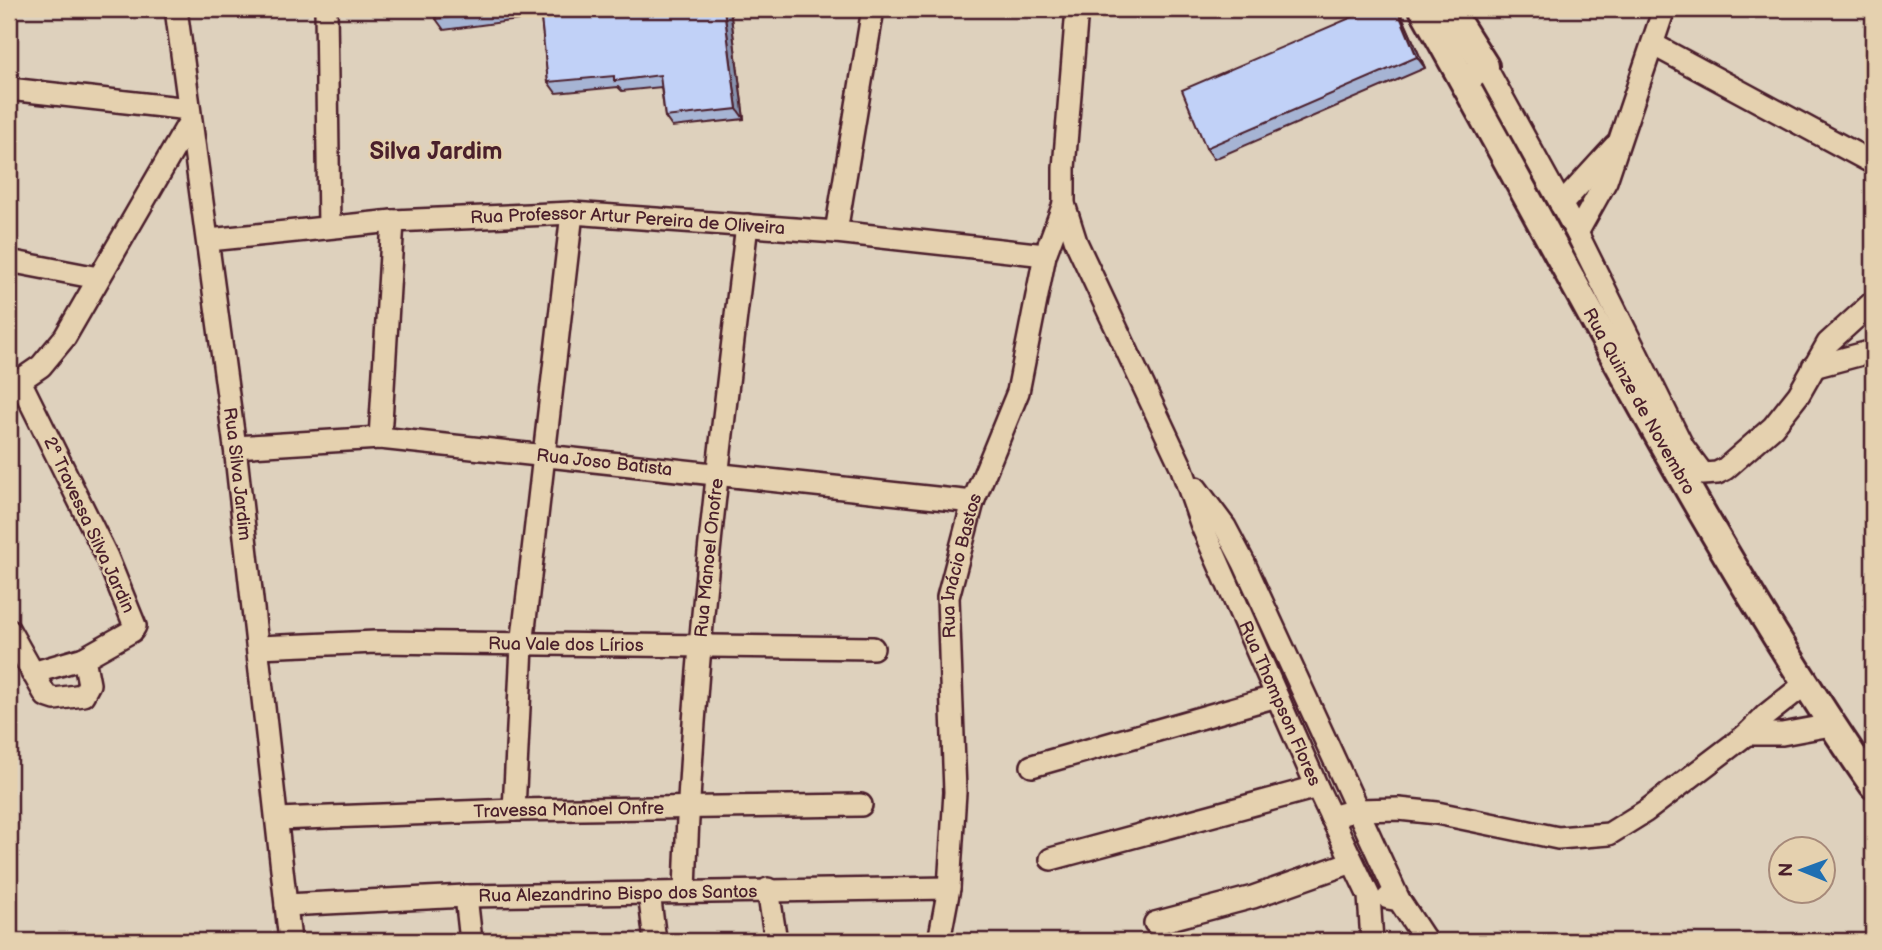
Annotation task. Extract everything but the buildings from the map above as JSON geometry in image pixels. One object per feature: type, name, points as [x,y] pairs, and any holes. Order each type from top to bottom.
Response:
[{"type":"main road","name":"Rua Quinze de Novembro","points":[[1423,9],[1474,74]]},
{"type":"main road","name":"Rua Quinze de Novembro","points":[[1449,9],[1474,74],[1651,421],[1805,684],[1873,785]]},
{"type":"street","name":"Rua Silva Jardim","points":[[176,9],[235,447],[290,941]]},
{"type":"street","points":[[326,9],[329,227]]},
{"type":"street","points":[[836,232],[873,9]]},
{"type":"street","name":"Rua Thompson Flores","points":[[1077,9],[1063,205],[1076,242],[1181,466],[1202,526],[1274,690],[1369,896],[1372,941]]},
{"type":"street","points":[[1577,233],[1598,198],[1654,45],[1664,9]]},
{"type":"street","points":[[1654,45],[1873,163]]},
{"type":"street","points":[[1474,74],[1561,205],[1683,447],[1696,467],[1709,475],[1725,469],[1773,427],[1799,394],[1828,343],[1873,302]]},
{"type":"street","points":[[9,89],[189,115],[65,337],[41,366],[15,386]]},
{"type":"street","points":[[1561,205],[1616,145]]},
{"type":"street","name":"Rua Inácio Bastos","points":[[939,941],[949,888],[954,792],[948,597],[973,502],[1018,392],[1045,256],[1063,205]]},
{"type":"street","points":[[514,810],[523,646],[572,213]]},
{"type":"street","name":"Rua Professor Artur Pereira de Oliveira","points":[[209,240],[393,221],[572,213],[836,232],[1045,256]]},
{"type":"street","points":[[380,438],[393,221]]},
{"type":"street","name":"Rua Manoel Onofre","points":[[685,891],[688,807],[716,477],[747,225]]},
{"type":"street","points":[[9,261],[98,278]]},
{"type":"street","points":[[1813,368],[1873,351]]},
{"type":"street","name":"2ª Travessa Silva Jardin","points":[[15,386],[133,615],[135,626],[132,631],[84,658]]},
{"type":"street","name":"Rua Joso Batista","points":[[235,447],[380,438],[716,477],[973,502]]},
{"type":"street","name":"Rua Thompson Flores","points":[[1181,466],[1225,527],[1399,900],[1426,941]]},
{"type":"street","points":[[9,630],[32,673],[47,696],[55,699],[83,695],[89,684],[84,658],[32,673]]},
{"type":"street","name":"Rua Vale dos Lírios","points":[[258,647],[376,642],[873,649]]},
{"type":"street","points":[[1032,766],[1274,690],[1296,675]]},
{"type":"street","points":[[1331,817],[1357,810],[1412,810],[1538,836],[1596,837],[1609,834],[1635,819],[1746,734],[1805,684]]},
{"type":"street","points":[[1746,734],[1782,734],[1831,725]]},
{"type":"street","points":[[1051,859],[1317,787]]},
{"type":"street","name":"Travessa Manoel Onfre","points":[[277,820],[514,810],[861,805]]},
{"type":"street","points":[[1155,923],[1253,897],[1352,862]]},
{"type":"street","name":"Rua Alezandrino Bispo dos Santos","points":[[286,905],[466,896],[949,888]]},
{"type":"street","points":[[768,889],[776,941]]},
{"type":"street","points":[[649,892],[655,941]]},
{"type":"street","points":[[466,896],[471,941]]},
{"type":"street","points":[[1369,896],[1399,900]]},
{"type":"district","name":"Silva Jardim","points":[[436,151]]}]
